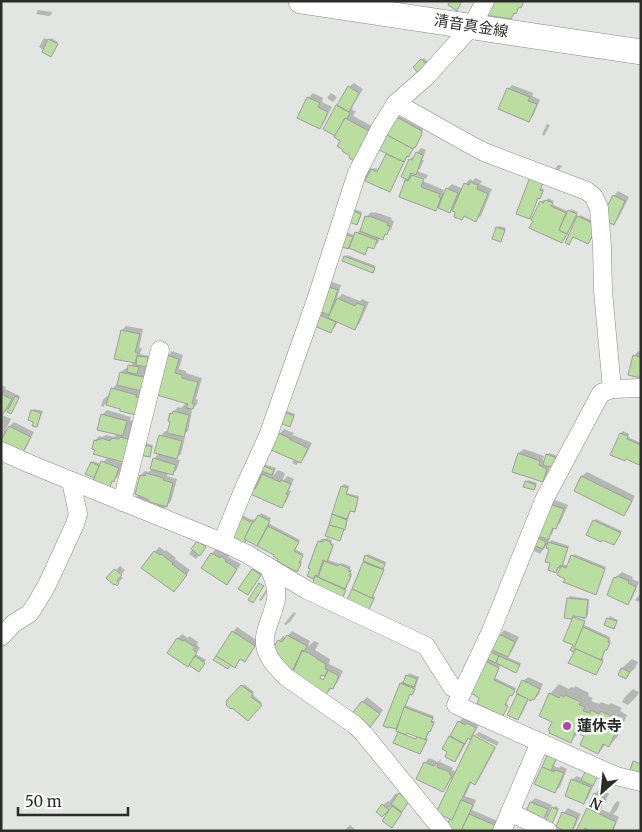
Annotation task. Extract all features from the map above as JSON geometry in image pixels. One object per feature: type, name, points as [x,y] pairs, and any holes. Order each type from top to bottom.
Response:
[{"type":"main road","name":"清音真金線","points":[[301,1],[641,52]]},
{"type":"street","points":[[222,542],[268,436],[358,174],[381,127],[396,103],[426,77],[472,26],[485,1]]},
{"type":"street","points":[[396,103],[469,144],[587,191],[594,197],[599,208],[603,291],[612,389]]},
{"type":"street","points":[[122,502],[160,350]]},
{"type":"street","points":[[641,388],[612,389],[600,393],[545,498],[491,631],[456,705],[616,776],[641,782]]},
{"type":"street","points":[[1,451],[222,542],[248,554],[307,590],[426,646],[452,687],[462,693]]},
{"type":"street","points":[[1,636],[30,613],[47,585],[75,524],[78,514],[71,481]]},
{"type":"street","points":[[268,566],[275,584],[276,598],[265,638],[267,654],[276,668],[286,678],[356,725],[443,831]]},
{"type":"street","points":[[502,831],[540,742]]},
{"type":"street","points":[[510,812],[548,831]]},
{"type":"building","points":[[450,1],[462,1],[457,11],[448,5]]},
{"type":"building","points":[[492,1],[524,1],[521,8],[519,7],[511,19],[485,15]]},
{"type":"building","points":[[48,39],[58,44],[51,57],[42,52]]},
{"type":"building","points":[[421,59],[428,65],[419,74],[413,67]]},
{"type":"building","points":[[348,86],[359,93],[349,112],[337,105]]},
{"type":"building","points":[[507,88],[530,97],[528,101],[537,104],[529,122],[498,109]]},
{"type":"building","points":[[307,97],[320,103],[318,107],[328,112],[320,129],[297,118]]},
{"type":"building","points":[[336,105],[350,113],[335,136],[323,129]]},
{"type":"building","points":[[393,115],[422,131],[415,148],[413,149],[387,135],[386,138],[382,136]]},
{"type":"building","points":[[345,118],[369,131],[366,136],[368,137],[360,147],[362,149],[356,162],[337,146],[340,141],[334,137]]},
{"type":"building","points":[[387,135],[413,149],[404,162],[379,150]]},
{"type":"building","points":[[416,152],[423,155],[416,175],[411,173],[408,180],[401,177],[409,159],[412,160]]},
{"type":"building","points":[[386,154],[404,162],[390,192],[365,181],[371,169],[377,172]]},
{"type":"building","points":[[412,175],[424,179],[421,187],[440,194],[439,197],[441,198],[436,211],[399,197],[405,180],[408,181]]},
{"type":"building","points":[[530,177],[543,183],[540,190],[543,191],[540,199],[538,198],[530,219],[516,214]]},
{"type":"building","points":[[470,182],[478,185],[477,189],[488,194],[476,222],[464,216],[462,220],[454,217],[455,212],[452,211],[464,183],[469,185]]},
{"type":"building","points":[[446,188],[458,193],[450,213],[438,208]]},
{"type":"building","points":[[613,195],[625,201],[614,225],[601,219]]},
{"type":"building","points":[[545,200],[553,203],[551,206],[566,213],[559,230],[567,234],[562,243],[529,228],[540,201],[543,203]]},
{"type":"building","points":[[351,210],[361,214],[357,225],[347,221]]},
{"type":"building","points":[[568,210],[577,214],[567,234],[559,230]]},
{"type":"building","points":[[365,216],[388,223],[387,225],[390,226],[383,240],[360,231]]},
{"type":"building","points":[[577,216],[595,224],[596,229],[588,244],[573,237],[569,245],[565,243]]},
{"type":"building","points":[[496,227],[505,230],[501,242],[492,239]]},
{"type":"building","points":[[355,232],[377,240],[374,249],[368,247],[365,255],[349,248]]},
{"type":"building","points":[[342,233],[353,237],[348,249],[337,245]]},
{"type":"building","points":[[344,256],[375,268],[373,273],[342,261]]},
{"type":"building","points":[[326,286],[338,290],[329,315],[317,310]]},
{"type":"building","points":[[337,298],[355,306],[357,303],[365,306],[355,330],[328,318]]},
{"type":"building","points":[[317,314],[336,322],[331,333],[312,325]]},
{"type":"building","points":[[121,330],[140,334],[135,352],[138,353],[135,363],[114,359]]},
{"type":"building","points":[[166,355],[179,359],[175,373],[182,375],[182,378],[198,382],[192,403],[194,404],[193,409],[186,408],[188,404],[157,395]]},
{"type":"building","points":[[633,355],[641,357],[641,378],[628,375]]},
{"type":"building","points":[[137,356],[148,357],[147,367],[136,365]]},
{"type":"building","points":[[128,365],[139,367],[137,374],[127,372]]},
{"type":"building","points":[[120,372],[148,378],[145,392],[117,385]]},
{"type":"building","points":[[111,388],[137,395],[136,397],[140,398],[136,415],[106,405]]},
{"type":"building","points":[[1,394],[12,399],[2,416],[1,416]]},
{"type":"building","points":[[15,396],[19,398],[11,414],[7,412]]},
{"type":"building","points":[[31,410],[41,413],[37,427],[32,426],[33,422],[28,420]]},
{"type":"building","points":[[173,411],[189,415],[184,437],[167,433],[170,413],[172,414]]},
{"type":"building","points":[[284,412],[294,416],[290,427],[280,423]]},
{"type":"building","points":[[101,414],[127,421],[123,436],[97,430]]},
{"type":"building","points":[[9,426],[31,437],[22,454],[1,443]]},
{"type":"building","points":[[278,433],[308,448],[301,463],[271,450]]},
{"type":"building","points":[[620,433],[628,436],[627,439],[641,445],[641,461],[639,465],[610,455]]},
{"type":"building","points":[[159,435],[182,441],[177,459],[154,453]]},
{"type":"building","points":[[120,437],[131,440],[126,463],[93,454],[95,450],[92,449],[94,440],[97,441],[97,439],[100,440],[101,438],[110,441],[112,438],[119,439]]},
{"type":"building","points":[[141,444],[152,447],[150,457],[139,455]]},
{"type":"building","points":[[518,453],[540,461],[539,465],[547,469],[543,482],[512,472]]},
{"type":"building","points":[[546,454],[557,458],[554,468],[543,465]]},
{"type":"building","points":[[153,458],[176,465],[173,475],[150,469]]},
{"type":"building","points":[[101,461],[119,468],[110,487],[93,481]]},
{"type":"building","points":[[91,462],[99,466],[94,478],[85,474]]},
{"type":"building","points":[[261,465],[274,470],[272,475],[259,470]]},
{"type":"building","points":[[146,473],[164,478],[163,480],[173,483],[167,507],[149,502],[149,500],[135,494],[140,475],[145,476]]},
{"type":"building","points":[[262,474],[280,482],[281,480],[291,484],[282,508],[248,493],[250,487],[255,489]]},
{"type":"building","points":[[581,476],[632,501],[624,516],[574,491]]},
{"type":"building","points":[[525,481],[536,485],[534,490],[523,487]]},
{"type":"building","points":[[341,486],[348,488],[346,494],[358,498],[355,512],[350,511],[347,519],[332,514]]},
{"type":"building","points":[[550,504],[564,509],[556,529],[553,528],[548,540],[541,537],[539,539],[536,537]]},
{"type":"building","points":[[332,514],[347,520],[345,530],[329,525]]},
{"type":"building","points":[[258,515],[270,521],[257,546],[244,539]]},
{"type":"building","points":[[240,516],[250,522],[251,520],[253,521],[244,539],[246,540],[244,544],[229,536]]},
{"type":"building","points":[[593,520],[621,533],[614,545],[602,540],[601,542],[586,535]]},
{"type":"building","points":[[329,525],[344,529],[340,541],[325,536]]},
{"type":"building","points":[[268,526],[299,542],[294,551],[303,556],[297,572],[277,561],[278,559],[274,555],[257,546]]},
{"type":"building","points":[[536,537],[546,542],[543,549],[533,545]]},
{"type":"building","points":[[323,539],[331,542],[330,544],[333,546],[327,562],[323,560],[318,576],[315,575],[313,579],[307,576],[310,569],[308,568],[318,541],[323,542]]},
{"type":"building","points":[[197,541],[206,547],[200,556],[191,549]]},
{"type":"building","points":[[548,542],[568,548],[562,566],[558,567],[556,573],[548,570],[550,563],[545,562],[549,549],[546,548]]},
{"type":"building","points":[[154,551],[161,554],[187,575],[174,592],[141,568]]},
{"type":"building","points":[[211,553],[220,558],[221,556],[237,569],[227,585],[201,568]]},
{"type":"building","points":[[365,555],[385,564],[383,569],[363,561]]},
{"type":"building","points":[[571,555],[605,569],[596,595],[563,582],[565,579],[557,575],[561,566],[566,568]]},
{"type":"building","points":[[324,561],[338,566],[339,564],[350,569],[348,571],[351,572],[349,576],[351,576],[345,589],[318,577]]},
{"type":"building","points":[[363,562],[384,570],[372,598],[352,589]]},
{"type":"building","points":[[114,569],[122,575],[117,581],[119,583],[117,586],[106,578]]},
{"type":"building","points":[[252,569],[261,575],[248,595],[238,589]]},
{"type":"building","points":[[315,576],[346,590],[342,599],[312,585]]},
{"type":"building","points":[[617,576],[629,581],[628,583],[636,587],[628,605],[607,595],[614,577],[616,578]]},
{"type":"building","points":[[259,583],[264,586],[253,603],[248,600]]},
{"type":"building","points":[[352,589],[374,599],[368,611],[346,602]]},
{"type":"building","points":[[567,598],[588,600],[586,618],[573,616],[572,619],[564,618]]},
{"type":"building","points":[[573,617],[585,621],[573,652],[570,650],[573,645],[563,641]]},
{"type":"building","points":[[607,618],[617,621],[614,629],[604,625]]},
{"type":"building","points":[[583,627],[609,639],[608,642],[610,643],[601,660],[574,648]]},
{"type":"building","points":[[232,631],[255,646],[245,662],[240,659],[235,668],[216,656]]},
{"type":"building","points":[[499,634],[515,642],[508,657],[492,650]]},
{"type":"building","points":[[287,635],[307,646],[304,651],[302,650],[292,672],[274,656],[272,650],[278,640],[282,642]]},
{"type":"building","points":[[177,638],[195,647],[193,650],[197,652],[188,667],[167,653]]},
{"type":"building","points":[[576,649],[603,661],[596,675],[568,663]]},
{"type":"building","points":[[302,651],[310,653],[326,664],[325,669],[339,676],[333,689],[330,688],[326,695],[291,676]]},
{"type":"building","points":[[491,652],[499,656],[496,663],[487,659]]},
{"type":"building","points":[[195,656],[205,663],[199,672],[189,665]]},
{"type":"building","points":[[216,656],[231,665],[228,669],[213,660]]},
{"type":"building","points":[[499,656],[520,665],[516,673],[496,663]]},
{"type":"building","points":[[485,661],[499,668],[494,680],[515,690],[505,705],[508,706],[503,716],[477,704],[479,698],[471,693]]},
{"type":"building","points":[[621,668],[630,672],[626,679],[618,675]]},
{"type":"building","points":[[406,675],[417,679],[414,687],[403,683]]},
{"type":"building","points":[[522,680],[540,689],[534,700],[532,699],[531,701],[516,693]]},
{"type":"building","points":[[400,683],[415,689],[412,695],[410,694],[396,729],[389,728],[383,726]]},
{"type":"building","points":[[241,685],[253,694],[251,697],[262,705],[248,721],[226,705],[226,701]]},
{"type":"building","points":[[549,693],[559,698],[561,695],[564,697],[565,695],[581,702],[579,705],[585,707],[583,711],[590,713],[591,710],[599,714],[601,711],[613,717],[612,721],[619,724],[609,747],[603,744],[598,754],[580,745],[584,736],[575,732],[571,743],[549,733],[550,731],[548,730],[552,722],[539,716]]},
{"type":"building","points":[[517,694],[528,699],[518,720],[507,715]]},
{"type":"building","points":[[362,701],[380,714],[368,730],[350,716]]},
{"type":"building","points":[[404,707],[433,718],[431,722],[434,723],[425,740],[396,731]]},
{"type":"building","points":[[458,721],[476,728],[470,740],[468,738],[465,744],[450,736]]},
{"type":"building","points":[[398,732],[416,739],[417,737],[427,740],[420,754],[393,743]]},
{"type":"building","points":[[473,735],[495,747],[475,785],[470,782],[452,820],[436,813]]},
{"type":"building","points":[[449,736],[464,744],[455,762],[445,757],[447,752],[442,749]]},
{"type":"building","points":[[547,755],[556,759],[551,771],[542,767]]},
{"type":"building","points":[[633,761],[641,764],[641,774],[630,770]]},
{"type":"building","points":[[424,762],[434,766],[436,763],[438,764],[437,767],[450,772],[449,774],[452,776],[443,792],[416,779]]},
{"type":"building","points":[[542,767],[554,772],[555,770],[564,773],[555,793],[534,784]]},
{"type":"building","points":[[585,772],[597,777],[593,786],[581,780]]},
{"type":"building","points":[[571,779],[591,787],[584,804],[565,796]]},
{"type":"building","points":[[399,793],[409,801],[402,812],[391,804]]},
{"type":"building","points":[[594,793],[605,798],[597,813],[587,808]]},
{"type":"building","points":[[461,800],[473,805],[461,831],[455,831],[446,826],[450,819],[452,820]]},
{"type":"building","points":[[530,802],[548,809],[542,823],[524,816]]},
{"type":"building","points":[[382,804],[389,810],[382,817],[376,812]]},
{"type":"building","points":[[392,806],[402,813],[392,828],[382,821]]},
{"type":"building","points":[[552,807],[558,810],[550,828],[544,825]]},
{"type":"building","points":[[587,808],[616,822],[612,831],[590,831],[585,828],[584,831],[576,831]]},
{"type":"building","points":[[562,812],[577,818],[572,831],[565,831],[556,827]]},
{"type":"building","points":[[469,814],[497,826],[495,831],[461,831]]},
{"type":"place","name":"蓮休寺","points":[[567,726]]}]
